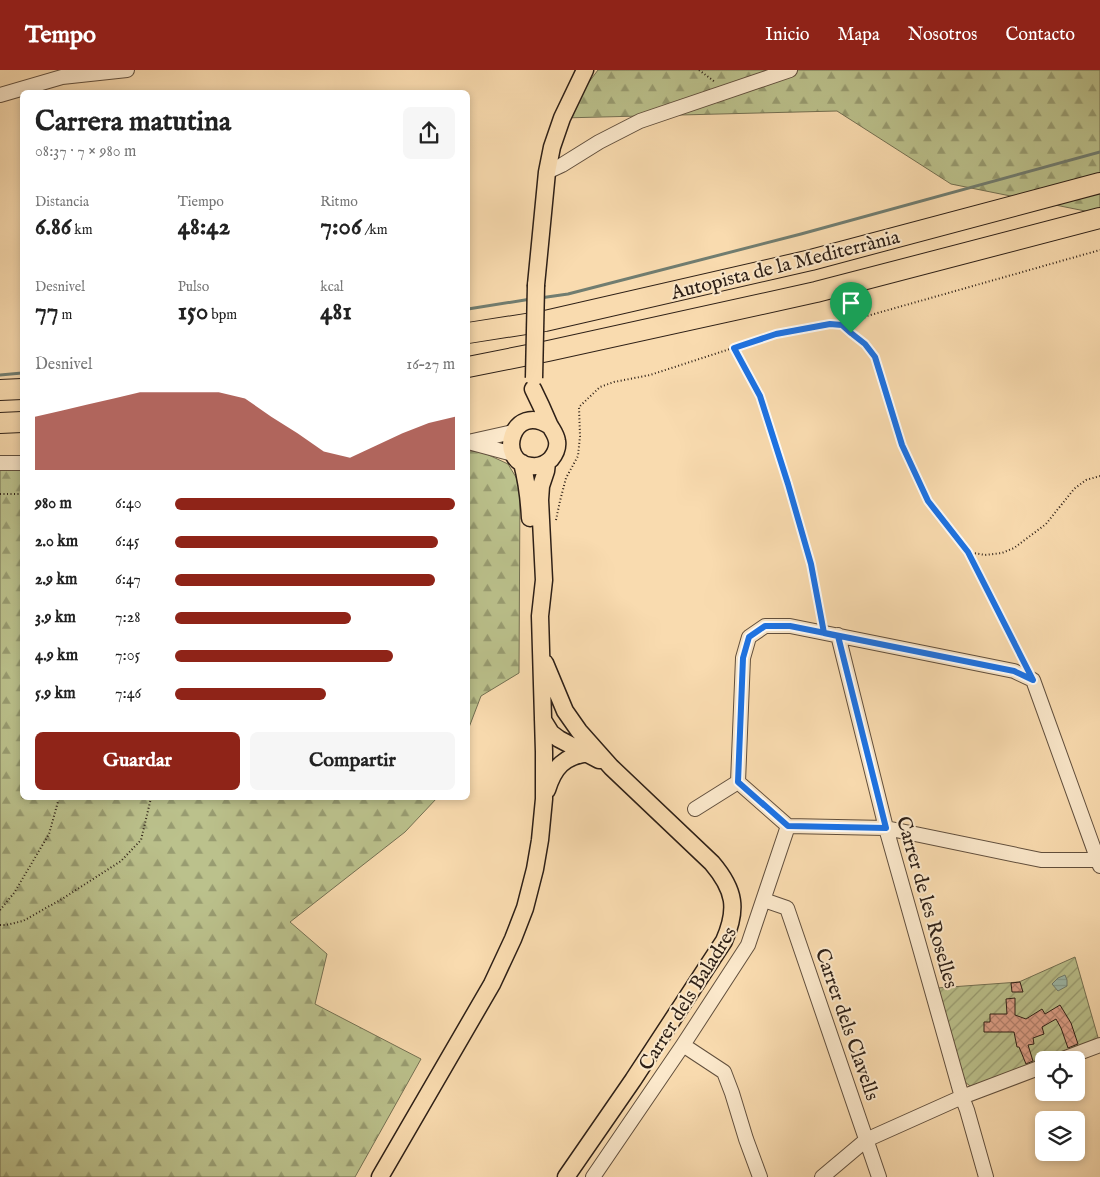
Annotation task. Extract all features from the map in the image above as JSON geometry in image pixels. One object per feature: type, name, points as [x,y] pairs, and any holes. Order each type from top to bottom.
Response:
[{"type":"highway","name":"Autopista de la Mediterrània","points":[[470,334],[545,322],[811,260],[1100,183]]},
{"type":"highway","name":"Autopista de la Mediterrània","points":[[470,367],[548,352],[816,292],[1100,218]]},
{"type":"highway","points":[[0,390],[20,390]]},
{"type":"highway","points":[[0,423],[20,422]]},
{"type":"main road","points":[[380,1177],[492,984],[513,940],[525,908],[535,869],[544,799],[540,616],[533,584],[529,497],[526,478],[511,447],[511,439],[519,427],[534,383],[536,285],[547,172],[552,147],[581,71]]},
{"type":"main road","points":[[518,459],[533,467],[540,466],[547,463],[553,457],[556,450],[557,441],[555,433],[550,426],[534,383]]},
{"type":"main road","points":[[519,427],[534,420],[550,426]]},
{"type":"main road","points":[[540,616],[544,580],[540,500],[541,486],[547,463]]},
{"type":"main road","points":[[542,653],[551,680],[565,711],[579,731],[611,767],[721,873],[731,894],[733,904],[730,928],[724,941],[633,1080],[566,1177]]},
{"type":"main road","points":[[542,719],[551,733],[559,739],[611,767]]},
{"type":"main road","points":[[544,799],[551,778],[560,765],[569,758],[588,753]]},
{"type":"street","points":[[0,95],[62,77],[127,70]]},
{"type":"street","points":[[547,172],[562,166],[599,142],[640,121],[790,70]]},
{"type":"street","points":[[470,441],[519,427]]},
{"type":"street","points":[[470,443],[518,459]]},
{"type":"street","points":[[0,463],[20,462]]},
{"type":"street","points":[[765,626],[790,626],[1014,671],[1033,680],[1099,862],[1041,860],[886,828],[788,826],[738,782],[743,658],[749,637],[765,626]]},
{"type":"street","name":"Carrer de les Roselles","points":[[831,634],[986,1177]]},
{"type":"street","points":[[695,810],[738,782]]},
{"type":"street","name":"Carrer dels Baladres","points":[[593,1177],[683,1045],[748,945],[788,826]]},
{"type":"street","name":"Carrer dels Clavells","points":[[764,900],[787,908],[879,1177]]},
{"type":"street","points":[[683,1045],[724,1072],[760,1177]]},
{"type":"street","points":[[1084,1051],[1100,1045]]},
{"type":"street","points":[[822,1177],[866,1140],[962,1097],[1035,1069]]},
{"type":"path","points":[[699,70],[728,91]]},
{"type":"path","points":[[851,333],[856,322],[867,316],[1100,250]]},
{"type":"path","points":[[555,522],[566,478],[578,456],[580,436],[579,407],[600,387],[650,374],[776,334],[830,324],[842,325],[865,344],[875,357],[902,445],[928,501],[968,552],[1033,680]]},
{"type":"path","points":[[734,348],[760,396],[831,634]]},
{"type":"path","points":[[968,552],[985,555],[1002,553],[1014,548],[1046,524],[1074,490],[1086,480],[1100,476]]},
{"type":"path","points":[[0,494],[20,494]]},
{"type":"path","points":[[0,910],[14,893],[49,834],[58,800]]},
{"type":"path","points":[[0,925],[23,921],[121,862],[142,840],[151,800]]},
{"type":"green space","points":[[598,70],[1100,70],[1100,214],[951,184],[837,111],[562,118]]},
{"type":"green space","points":[[480,451],[508,464],[520,484],[519,673],[481,696],[470,725],[470,452]]},
{"type":"green space","points":[[20,468],[20,800],[435,800],[405,832],[290,922],[327,954],[315,1004],[421,1059],[355,1177],[0,1177],[0,469]]},
{"type":"green space","points":[[1075,957],[1099,1041],[1070,1051],[1035,1051],[1035,1063],[976,1086],[970,1086],[965,1082],[937,988],[1019,982]]},
{"type":"shaded area","points":[[1065,975],[1067,986],[1058,991],[1052,984],[1058,978]]},
{"type":"building","points":[[1020,982],[1023,992],[1012,992],[1011,983]]},
{"type":"building","points":[[1015,998],[1015,1015],[1026,1019],[1042,1009],[1045,1014],[1060,1005],[1071,1023],[1078,1044],[1068,1048],[1056,1019],[1042,1027],[1044,1034],[1033,1038],[1034,1044],[1028,1045],[1033,1061],[1026,1064],[1019,1047],[1017,1047],[1014,1032],[984,1032],[984,1022],[990,1022],[990,1014],[1007,1014],[1006,999]]},
{"type":"waterway","points":[[540,298],[568,294],[801,234],[1100,152]]},
{"type":"waterway","points":[[470,309],[531,299]]},
{"type":"waterway","points":[[0,375],[20,373]]},
{"type":"route","points":[[851,333],[842,325],[830,324],[776,334],[734,348],[760,396],[788,484],[811,564],[824,633],[838,636],[886,828],[788,826],[738,782],[743,658],[749,637],[765,626],[790,626],[838,636],[1014,671],[1033,680],[968,552],[928,501],[902,445],[875,357],[865,344],[851,333]]}]
